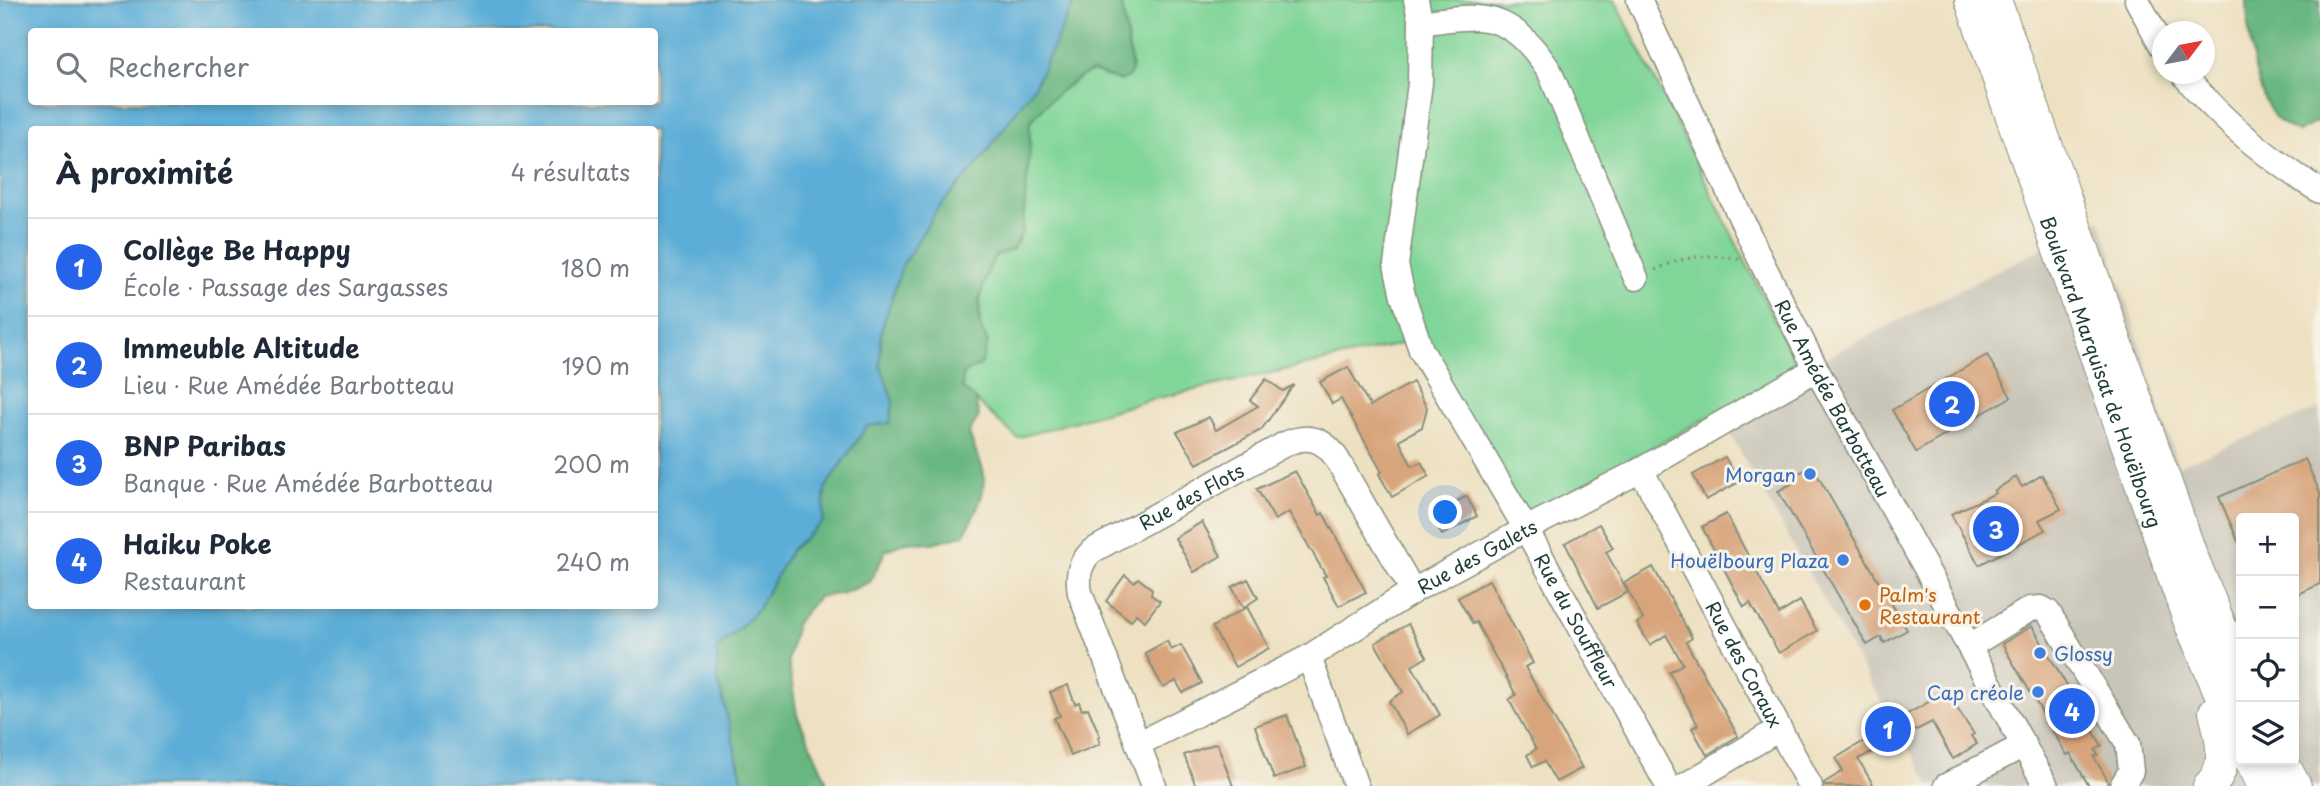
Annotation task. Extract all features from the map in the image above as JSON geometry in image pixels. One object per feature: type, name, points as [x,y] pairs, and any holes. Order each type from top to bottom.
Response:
[{"type":"main road","name":"Boulevard Marquisat de Houëlbourg","points":[[1970,0],[2189,620],[2236,729]]},
{"type":"main road","name":"Boulevard Marquisat de Houëlbourg","points":[[1995,0],[2191,555],[2236,664]]},
{"type":"main road","points":[[2189,620],[2216,714],[2222,749],[2221,766],[2209,786]]},
{"type":"main road","points":[[2254,765],[2264,786]]},
{"type":"main road","points":[[2284,765],[2295,786]]},
{"type":"street","name":"Rue Amédée Barbotteau","points":[[1639,0],[1762,263],[1816,369],[2046,786]]},
{"type":"street","points":[[2137,0],[2152,28]]},
{"type":"street","points":[[1418,11],[1487,18],[1515,31],[1533,46],[1549,70],[1636,278]]},
{"type":"street","name":"Rue du Souffleur","points":[[1418,11],[1420,83],[1396,265],[1403,296],[1421,349],[1526,529],[1668,786]]},
{"type":"street","points":[[2191,84],[2259,150],[2320,191]]},
{"type":"street","name":"Rue des Galets","points":[[1138,744],[1309,657],[1413,591],[1641,470],[1816,369]]},
{"type":"street","name":"Rue des Flots","points":[[1154,786],[1080,593],[1078,580],[1082,563],[1101,545],[1283,445],[1296,439],[1315,439],[1331,448],[1413,591]]},
{"type":"street","name":"Rue des Coraux","points":[[1641,470],[1810,786]]},
{"type":"street","points":[[1970,646],[2030,609],[2041,608],[2048,612],[2128,744],[2131,771],[2122,786]]},
{"type":"street","points":[[1309,657],[1356,786]]},
{"type":"street","points":[[1684,786],[1779,729]]},
{"type":"street","points":[[1946,786],[2024,745]]},
{"type":"path","points":[[1636,278],[1686,258],[1708,254],[1762,263]]},
{"type":"shaded area","points":[[2100,219],[2178,466],[2320,408],[2320,786],[1931,786],[1718,412]]},
{"type":"green space","points":[[1075,0],[1121,0],[1132,69],[1129,77],[1120,81],[1092,71],[1058,93],[1030,122],[1022,233],[1013,249],[995,256],[988,271],[979,301],[980,326],[988,342],[981,364],[963,374],[962,388],[975,399],[979,416],[969,432],[984,478],[979,503],[964,535],[932,543],[906,542],[886,550],[870,582],[844,593],[818,597],[796,623],[788,660],[797,715],[826,779],[826,786],[744,786],[718,680],[717,648],[759,607],[791,550],[823,522],[825,488],[867,426],[893,401],[880,365],[881,331],[902,266],[937,209],[977,165],[1035,85]]},
{"type":"green space","points":[[1121,0],[1615,0],[1800,371],[1718,412],[1529,515],[1406,343],[1149,400],[1017,438],[962,388],[963,374],[981,364],[980,306],[985,276],[990,263],[997,255],[1013,249],[1028,173],[1030,122],[1054,94],[1071,81],[1092,71],[1120,81],[1132,69]]},
{"type":"green space","points":[[2247,0],[2320,0],[2320,120],[2298,132],[2279,121],[2264,97],[2254,64]]},
{"type":"water","points":[[0,0],[1075,0],[1035,85],[977,165],[937,209],[902,266],[881,331],[880,365],[893,401],[890,423],[867,426],[825,488],[823,522],[791,550],[759,607],[717,648],[718,680],[744,786],[0,786]]},
{"type":"building","points":[[1987,355],[2011,397],[1916,452],[1892,410]]},
{"type":"building","points":[[1348,367],[1370,406],[1413,382],[1427,408],[1422,427],[1399,440],[1412,466],[1421,462],[1429,476],[1392,497],[1379,474],[1382,472],[1341,399],[1332,404],[1320,382]]},
{"type":"building","points":[[1266,379],[1283,391],[1294,385],[1261,430],[1197,464],[1177,432],[1209,417],[1216,430],[1258,406],[1250,400]]},
{"type":"building","points":[[1725,457],[1739,482],[1706,500],[1693,475]]},
{"type":"building","points":[[2305,459],[2320,493],[2320,584],[2299,594],[2299,513],[2236,513],[2236,536],[2219,497]]},
{"type":"building","name":"Houëlbourg Plaza","points":[[1812,466],[1907,630],[1884,643],[1881,637],[1867,645],[1778,491],[1791,484],[1788,479]]},
{"type":"building","points":[[1295,471],[1320,515],[1323,513],[1366,592],[1339,606],[1323,577],[1326,576],[1289,512],[1275,520],[1257,489]]},
{"type":"building","points":[[2042,475],[2061,509],[2039,520],[2045,530],[1979,565],[1951,514],[1996,493],[1994,491],[2016,477],[2022,487]]},
{"type":"building","points":[[1467,496],[1477,516],[1442,535],[1431,516]]},
{"type":"building","points":[[1726,514],[1779,614],[1800,601],[1817,631],[1779,653],[1750,603],[1744,607],[1702,527]]},
{"type":"building","points":[[1202,522],[1221,556],[1194,572],[1175,538]]},
{"type":"building","points":[[1599,524],[1613,548],[1606,552],[1628,592],[1598,608],[1565,543]]},
{"type":"building","points":[[1653,567],[1692,638],[1686,642],[1738,736],[1707,755],[1692,728],[1698,725],[1669,672],[1683,664],[1666,635],[1650,645],[1637,623],[1643,619],[1624,583]]},
{"type":"building","points":[[1125,575],[1134,582],[1138,578],[1152,589],[1151,595],[1160,601],[1145,621],[1136,614],[1131,621],[1106,601]]},
{"type":"building","points":[[1248,579],[1258,598],[1243,608],[1232,587]]},
{"type":"building","points":[[1489,580],[1533,663],[1525,667],[1582,768],[1556,782],[1544,761],[1533,767],[1527,755],[1536,749],[1509,700],[1516,695],[1476,622],[1473,624],[1458,598]]},
{"type":"building","points":[[1247,607],[1269,648],[1235,667],[1212,627]]},
{"type":"building","points":[[1408,624],[1427,657],[1412,666],[1440,715],[1407,734],[1389,701],[1403,692],[1375,643]]},
{"type":"building","points":[[2032,626],[2102,746],[2095,750],[2098,755],[2094,757],[2108,781],[2107,786],[2089,786],[2070,753],[2067,755],[2002,644]]},
{"type":"building","points":[[1167,641],[1171,650],[1181,645],[1202,683],[1183,693],[1176,681],[1163,688],[1145,653]]},
{"type":"building","points":[[1068,685],[1075,704],[1079,702],[1082,710],[1088,708],[1100,736],[1100,744],[1071,756],[1054,718],[1060,716],[1050,692]]},
{"type":"building","points":[[1946,692],[1974,734],[1971,736],[1977,744],[1953,759],[1932,722],[1858,759],[1874,786],[1825,786],[1824,783],[1843,771],[1836,758],[1869,738],[1864,727],[1899,710],[1902,717]]},
{"type":"building","points":[[1287,715],[1306,767],[1274,779],[1255,726]]},
{"type":"building","points":[[1217,743],[1233,786],[1196,786],[1184,755]]},
{"type":"place","name":"Immeuble Altitude","points":[[1952,404]]},
{"type":"place","name":"Morgan","points":[[1810,474]]},
{"type":"place","name":"BNP Paribas","points":[[1996,529]]},
{"type":"place","name":"Houëlbourg Plaza","points":[[1843,560]]},
{"type":"place","name":"Palm's Restaurant","points":[[1865,605]]},
{"type":"place","name":"Glossy","points":[[2040,653]]},
{"type":"place","name":"Cap créole","points":[[2038,692]]},
{"type":"place","name":"Haiku Poke","points":[[2072,711]]},
{"type":"place","name":"Collège Be Happy","points":[[1888,729]]}]
